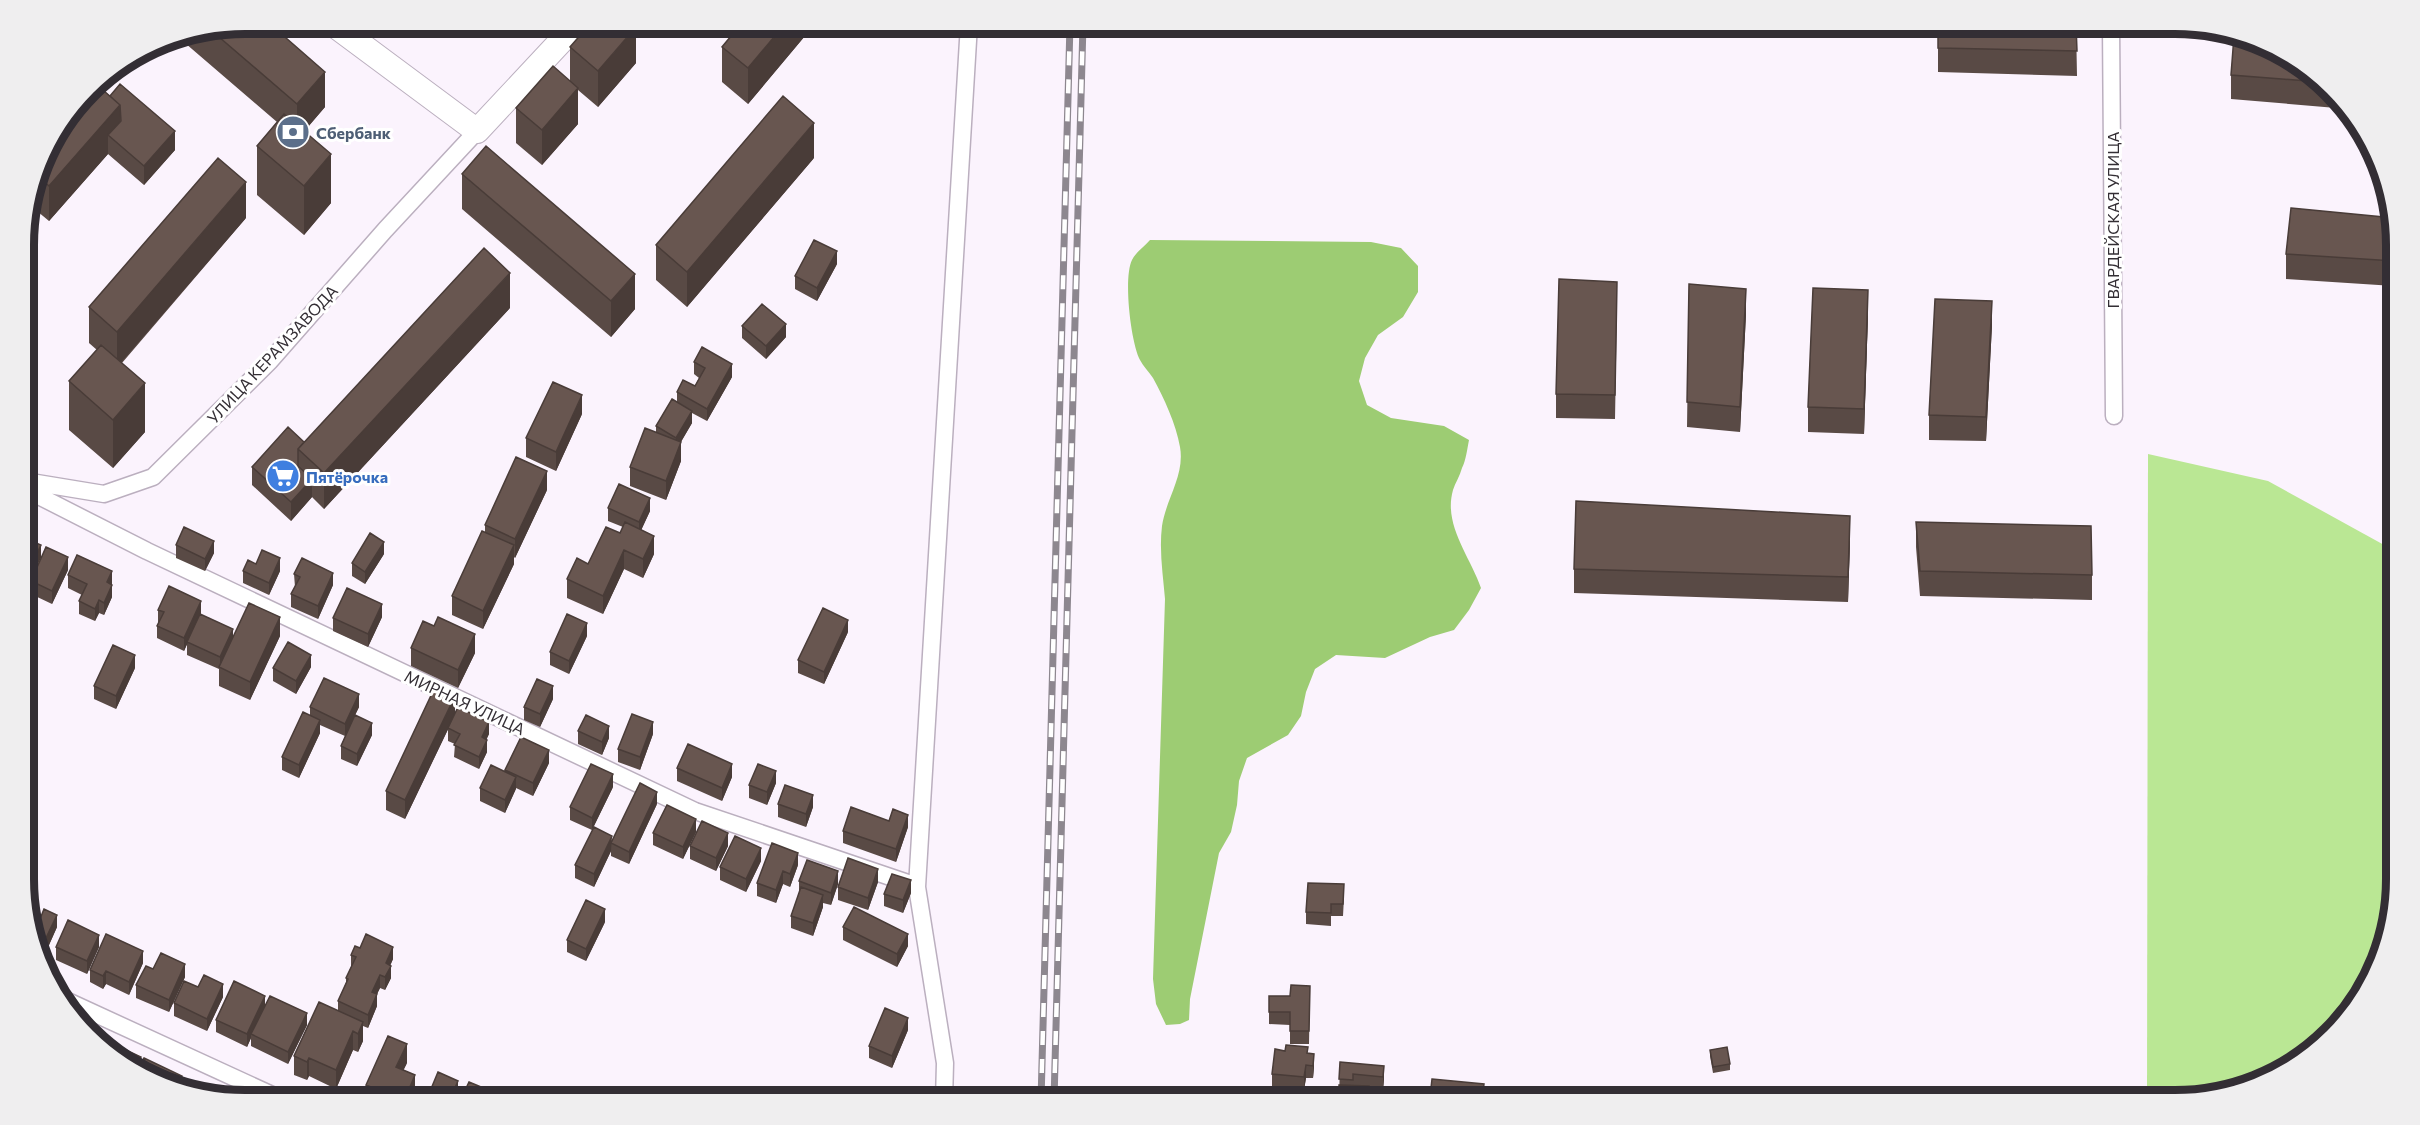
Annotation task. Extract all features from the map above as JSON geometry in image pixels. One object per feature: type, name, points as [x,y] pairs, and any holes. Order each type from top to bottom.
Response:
[{"type":"street","name":"ГВАРДЕЙСКАЯ УЛИЦА","points":[[2111,34],[2114,416]]},
{"type":"street","points":[[348,35],[477,131]]},
{"type":"street","name":"УЛИЦА КЕРАМЗАВОДА","points":[[35,483],[104,494],[153,477],[270,361],[385,230],[567,35]]},
{"type":"street","points":[[944,1090],[945,1063],[917,886],[968,35]]},
{"type":"street","name":"МИРНАЯ УЛИЦА","points":[[35,494],[147,551],[695,811],[917,886]]},
{"type":"street","points":[[76,1005],[261,1090]]},
{"type":"green space","points":[[1150,240],[1371,242],[1401,248],[1418,266],[1418,292],[1403,317],[1378,335],[1365,358],[1359,381],[1367,405],[1391,418],[1444,426],[1469,440],[1464,462],[1453,490],[1452,516],[1459,540],[1481,588],[1469,610],[1454,630],[1430,637],[1385,658],[1336,655],[1315,669],[1306,692],[1301,716],[1288,735],[1247,758],[1239,781],[1231,832],[1219,853],[1190,999],[1189,1020],[1180,1024],[1166,1025],[1156,1004],[1153,979],[1165,599],[1161,545],[1164,516],[1178,477],[1181,457],[1173,420],[1153,378],[1140,360],[1131,326],[1128,295],[1129,269],[1133,257]]},
{"type":"green space","points":[[2148,454],[2268,481],[2386,546],[2386,879],[2384,907],[2378,934],[2364,973],[2342,1008],[2314,1038],[2292,1055],[2268,1069],[2242,1079],[2202,1089],[2147,1090]]},
{"type":"building","points":[[1938,34],[2076,34],[2077,51],[1938,48]]},
{"type":"building","points":[[283,35],[325,72],[297,104],[218,36]]},
{"type":"building","points":[[581,35],[629,35],[598,71],[570,47]]},
{"type":"building","points":[[732,35],[776,35],[748,68],[722,47]]},
{"type":"building","points":[[2233,43],[2268,56],[2307,81],[2231,75]]},
{"type":"building","points":[[553,66],[578,88],[542,130],[516,108]]},
{"type":"building","points":[[120,84],[175,131],[144,166],[108,135],[121,121],[120,105],[110,96]]},
{"type":"building","points":[[103,90],[120,105],[49,186],[45,182],[56,152],[78,117]]},
{"type":"building","points":[[783,96],[814,123],[687,272],[656,245]]},
{"type":"building","points":[[284,114],[331,154],[304,186],[257,146]]},
{"type":"building","points":[[486,146],[635,274],[611,301],[462,174]]},
{"type":"building","points":[[218,158],[246,182],[117,332],[89,307]]},
{"type":"building","points":[[2291,208],[2384,217],[2386,260],[2286,254]]},
{"type":"building","points":[[814,240],[837,251],[817,288],[795,276]]},
{"type":"building","points":[[484,248],[510,273],[324,473],[298,449]]},
{"type":"building","points":[[1559,279],[1617,282],[1615,395],[1556,394]]},
{"type":"building","points":[[1689,284],[1746,289],[1740,407],[1687,402]]},
{"type":"building","points":[[1813,288],[1868,290],[1864,409],[1808,407]]},
{"type":"building","points":[[1935,299],[1992,301],[1986,417],[1929,415]]},
{"type":"building","points":[[762,304],[786,324],[766,346],[742,326]]},
{"type":"building","points":[[101,345],[145,383],[113,420],[69,381]]},
{"type":"building","points":[[702,347],[732,364],[707,409],[677,392],[683,380],[695,386],[705,368],[694,362]]},
{"type":"building","points":[[553,382],[582,395],[556,452],[526,438]]},
{"type":"building","points":[[672,399],[692,411],[676,438],[656,426]]},
{"type":"building","points":[[288,427],[304,442],[298,449],[298,466],[312,479],[291,502],[252,467]]},
{"type":"building","points":[[645,428],[681,442],[666,481],[630,467]]},
{"type":"building","points":[[516,457],[547,471],[515,539],[485,525]]},
{"type":"building","points":[[619,484],[650,498],[639,522],[608,508]]},
{"type":"building","points":[[1576,501],[1850,516],[1848,577],[1574,569]]},
{"type":"building","points":[[625,522],[654,536],[643,559],[624,550],[603,596],[567,579],[577,558],[588,564],[606,527],[620,533]]},
{"type":"building","points":[[1916,522],[2091,526],[2092,575],[1920,571]]},
{"type":"building","points":[[184,527],[214,541],[205,559],[176,545]]},
{"type":"building","points":[[482,531],[514,545],[483,611],[452,596]]},
{"type":"building","points":[[370,533],[384,542],[365,572],[352,563]]},
{"type":"building","points":[[35,542],[41,545],[34,558]]},
{"type":"building","points":[[46,547],[68,557],[52,591],[34,583],[34,573]]},
{"type":"building","points":[[262,550],[280,558],[269,583],[243,571],[248,560],[256,564]]},
{"type":"building","points":[[77,555],[112,571],[107,582],[112,585],[104,603],[99,600],[95,609],[79,601],[87,584],[68,575]]},
{"type":"building","points":[[302,558],[333,573],[318,606],[291,594],[300,577],[294,574]]},
{"type":"building","points":[[169,586],[201,601],[184,638],[157,626],[164,612],[158,610]]},
{"type":"building","points":[[347,588],[382,604],[368,634],[333,618]]},
{"type":"building","points":[[249,603],[280,617],[250,682],[219,667]]},
{"type":"building","points":[[823,608],[848,620],[824,672],[798,660]]},
{"type":"building","points":[[200,614],[233,629],[220,657],[187,642]]},
{"type":"building","points":[[567,614],[587,623],[569,661],[550,652]]},
{"type":"building","points":[[438,617],[475,634],[458,670],[411,648],[423,621],[434,626]]},
{"type":"building","points":[[288,642],[311,655],[296,681],[273,668]]},
{"type":"building","points":[[113,645],[135,655],[116,696],[94,686]]},
{"type":"building","points":[[324,678],[359,694],[345,724],[310,707]]},
{"type":"building","points":[[537,679],[553,686],[540,714],[524,707]]},
{"type":"building","points":[[435,687],[455,696],[405,800],[386,791]]},
{"type":"building","points":[[458,707],[489,722],[482,737],[487,740],[479,757],[454,745],[460,734],[448,728]]},
{"type":"building","points":[[303,712],[320,720],[299,765],[282,757]]},
{"type":"building","points":[[632,714],[653,722],[640,757],[618,749]]},
{"type":"building","points":[[355,715],[372,723],[357,754],[341,746]]},
{"type":"building","points":[[586,715],[609,726],[602,742],[578,731]]},
{"type":"building","points":[[521,737],[549,750],[533,783],[505,770]]},
{"type":"building","points":[[688,744],[732,764],[722,788],[677,768]]},
{"type":"building","points":[[591,764],[613,774],[592,818],[570,807]]},
{"type":"building","points":[[758,764],[776,771],[767,792],[749,785]]},
{"type":"building","points":[[491,765],[516,777],[505,800],[480,788]]},
{"type":"building","points":[[640,783],[657,792],[629,852],[611,843]]},
{"type":"building","points":[[785,785],[813,795],[806,814],[778,804]]},
{"type":"building","points":[[667,805],[696,819],[683,847],[653,833]]},
{"type":"building","points":[[851,807],[889,821],[893,809],[908,815],[896,849],[843,831]]},
{"type":"building","points":[[702,821],[728,833],[716,858],[690,846]]},
{"type":"building","points":[[594,827],[612,836],[594,874],[575,865]]},
{"type":"building","points":[[735,836],[761,848],[746,879],[720,867]]},
{"type":"building","points":[[772,843],[798,853],[790,874],[783,871],[776,890],[757,883]]},
{"type":"building","points":[[848,858],[878,869],[868,898],[838,887]]},
{"type":"building","points":[[807,860],[838,871],[831,893],[799,881]]},
{"type":"building","points":[[892,874],[911,880],[903,900],[884,894]]},
{"type":"building","points":[[1308,883],[1344,884],[1343,904],[1331,904],[1331,913],[1306,912]]},
{"type":"building","points":[[801,887],[823,895],[813,923],[791,916]]},
{"type":"building","points":[[586,900],[605,909],[586,949],[567,940]]},
{"type":"building","points":[[854,907],[908,934],[897,954],[843,927]]},
{"type":"building","points":[[44,909],[57,915],[44,941],[38,918],[40,919]]},
{"type":"building","points":[[68,920],[99,935],[87,961],[56,947]]},
{"type":"building","points":[[106,934],[143,951],[129,982],[106,971],[103,976],[90,970]]},
{"type":"building","points":[[366,934],[393,947],[386,963],[391,966],[385,977],[380,975],[372,992],[377,994],[368,1015],[338,1001],[356,957],[351,955],[355,946],[360,948]]},
{"type":"building","points":[[161,953],[185,964],[169,1000],[136,985],[146,966],[153,969]]},
{"type":"building","points":[[204,975],[223,984],[207,1019],[174,1003],[184,981],[198,987]]},
{"type":"building","points":[[234,981],[265,996],[247,1034],[216,1020]]},
{"type":"building","points":[[1291,985],[1310,986],[1309,1031],[1290,1031],[1290,1012],[1269,1012],[1269,996],[1290,996]]},
{"type":"building","points":[[270,996],[307,1013],[288,1052],[251,1034]]},
{"type":"building","points":[[319,1002],[363,1022],[358,1034],[353,1031],[336,1070],[309,1058],[307,1062],[294,1056]]},
{"type":"building","points":[[885,1008],[908,1018],[892,1056],[869,1046]]},
{"type":"building","points":[[388,1036],[407,1044],[396,1067],[415,1075],[409,1090],[378,1090],[366,1085]]},
{"type":"building","points":[[113,1044],[141,1057],[139,1061]]},
{"type":"building","points":[[1286,1045],[1308,1047],[1307,1053],[1314,1054],[1313,1066],[1306,1065],[1304,1077],[1272,1074],[1275,1049],[1285,1051]]},
{"type":"building","points":[[1727,1047],[1730,1064],[1713,1067],[1710,1050]]},
{"type":"building","points":[[144,1058],[182,1076],[180,1080],[178,1079],[142,1063]]},
{"type":"building","points":[[1340,1062],[1384,1066],[1383,1077],[1353,1074],[1353,1080],[1339,1079]]},
{"type":"building","points":[[438,1072],[458,1081],[454,1090],[431,1090]]},
{"type":"building","points":[[1432,1079],[1484,1084],[1483,1090],[1416,1090],[1416,1087],[1431,1088]]},
{"type":"building","points":[[469,1082],[488,1090],[465,1090]]},
{"type":"building","points":[[1339,1085],[1369,1086],[1369,1090],[1339,1090]]},
{"type":"railway","points":[[1041,1090],[1070,35]]},
{"type":"railway","points":[[1054,1090],[1083,35]]},
{"type":"place","name":"Сбербанк","points":[[293,132]]},
{"type":"place","name":"Пятёрочка","points":[[283,476]]}]
